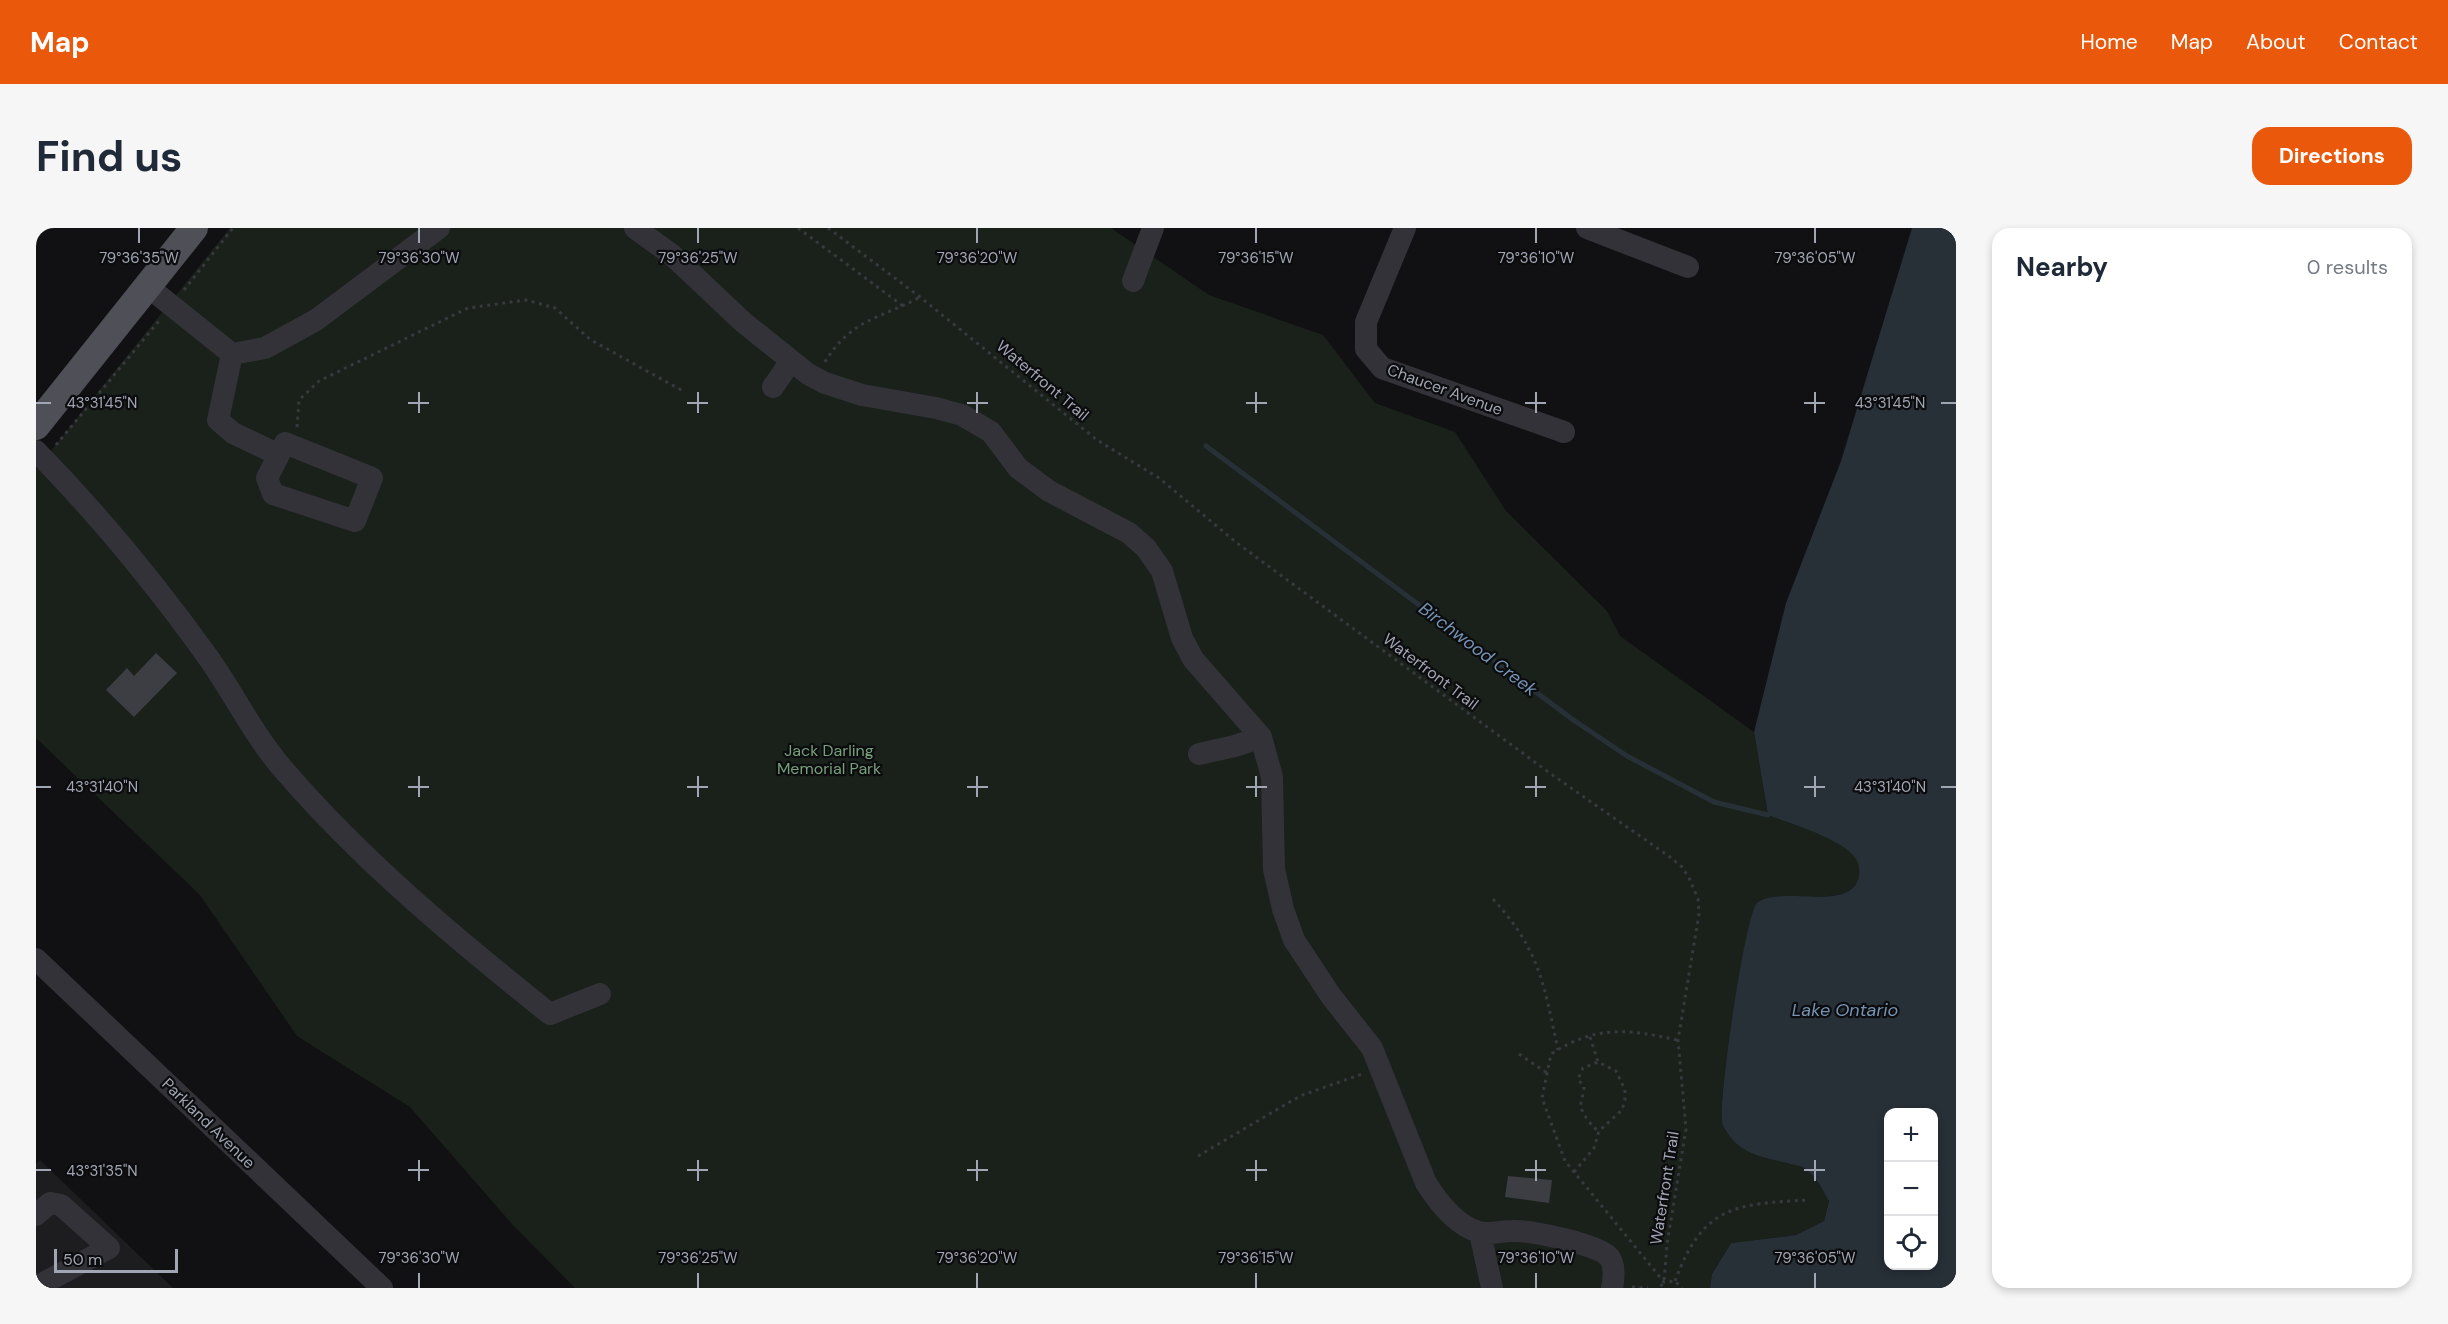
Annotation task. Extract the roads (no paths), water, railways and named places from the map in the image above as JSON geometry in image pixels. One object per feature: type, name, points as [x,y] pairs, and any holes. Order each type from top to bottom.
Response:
[{"type":"main road","points":[[36,426],[194,228]]},
{"type":"street","points":[[147,286],[232,354],[265,348],[316,320],[439,228]]},
{"type":"street","points":[[635,228],[672,255],[743,322],[816,378],[862,395],[962,415],[991,432],[1018,468],[1049,491],[1129,532],[1146,548],[1162,572],[1182,638],[1193,658],[1261,737],[1282,793],[1274,869],[1283,909],[1294,940],[1331,996],[1372,1048],[1426,1183],[1447,1212],[1480,1233],[1514,1230],[1592,1247],[1609,1257],[1614,1278],[1612,1288]]},
{"type":"street","points":[[1133,281],[1154,228]]},
{"type":"street","name":"Chaucer Avenue","points":[[1405,228],[1366,322],[1366,349],[1382,368],[1564,432]]},
{"type":"street","points":[[1587,228],[1688,267]]},
{"type":"street","points":[[232,354],[218,420],[233,433],[286,450]]},
{"type":"street","points":[[773,387],[791,361]]},
{"type":"street","points":[[44,451],[164,596],[282,768],[354,846],[472,952],[550,1014],[600,994]]},
{"type":"street","points":[[1199,754],[1235,746],[1261,737]]},
{"type":"street","name":"Parkland Avenue","points":[[36,959],[382,1288]]},
{"type":"street","points":[[36,1215],[50,1203],[61,1204],[109,1248],[36,1287]]},
{"type":"street","points":[[1480,1233],[1492,1288]]},
{"type":"water","name":"Lake Ontario","points":[[1912,228],[1956,228],[1956,1288],[1710,1288],[1712,1274],[1731,1243],[1796,1235],[1824,1221],[1829,1201],[1815,1179],[1804,1168],[1747,1151],[1733,1141],[1722,1122],[1728,1046],[1746,939],[1757,903],[1768,898],[1783,896],[1835,896],[1848,891],[1857,882],[1859,867],[1855,858],[1835,842],[1768,815],[1754,732],[1786,603],[1841,461]]},
{"type":"waterway","name":"Birchwood Creek","points":[[1206,446],[1572,719],[1627,756],[1714,802],[1768,815]]},
{"type":"park label","name":"Jack Darling Memorial Park","points":[[829,759]]}]
